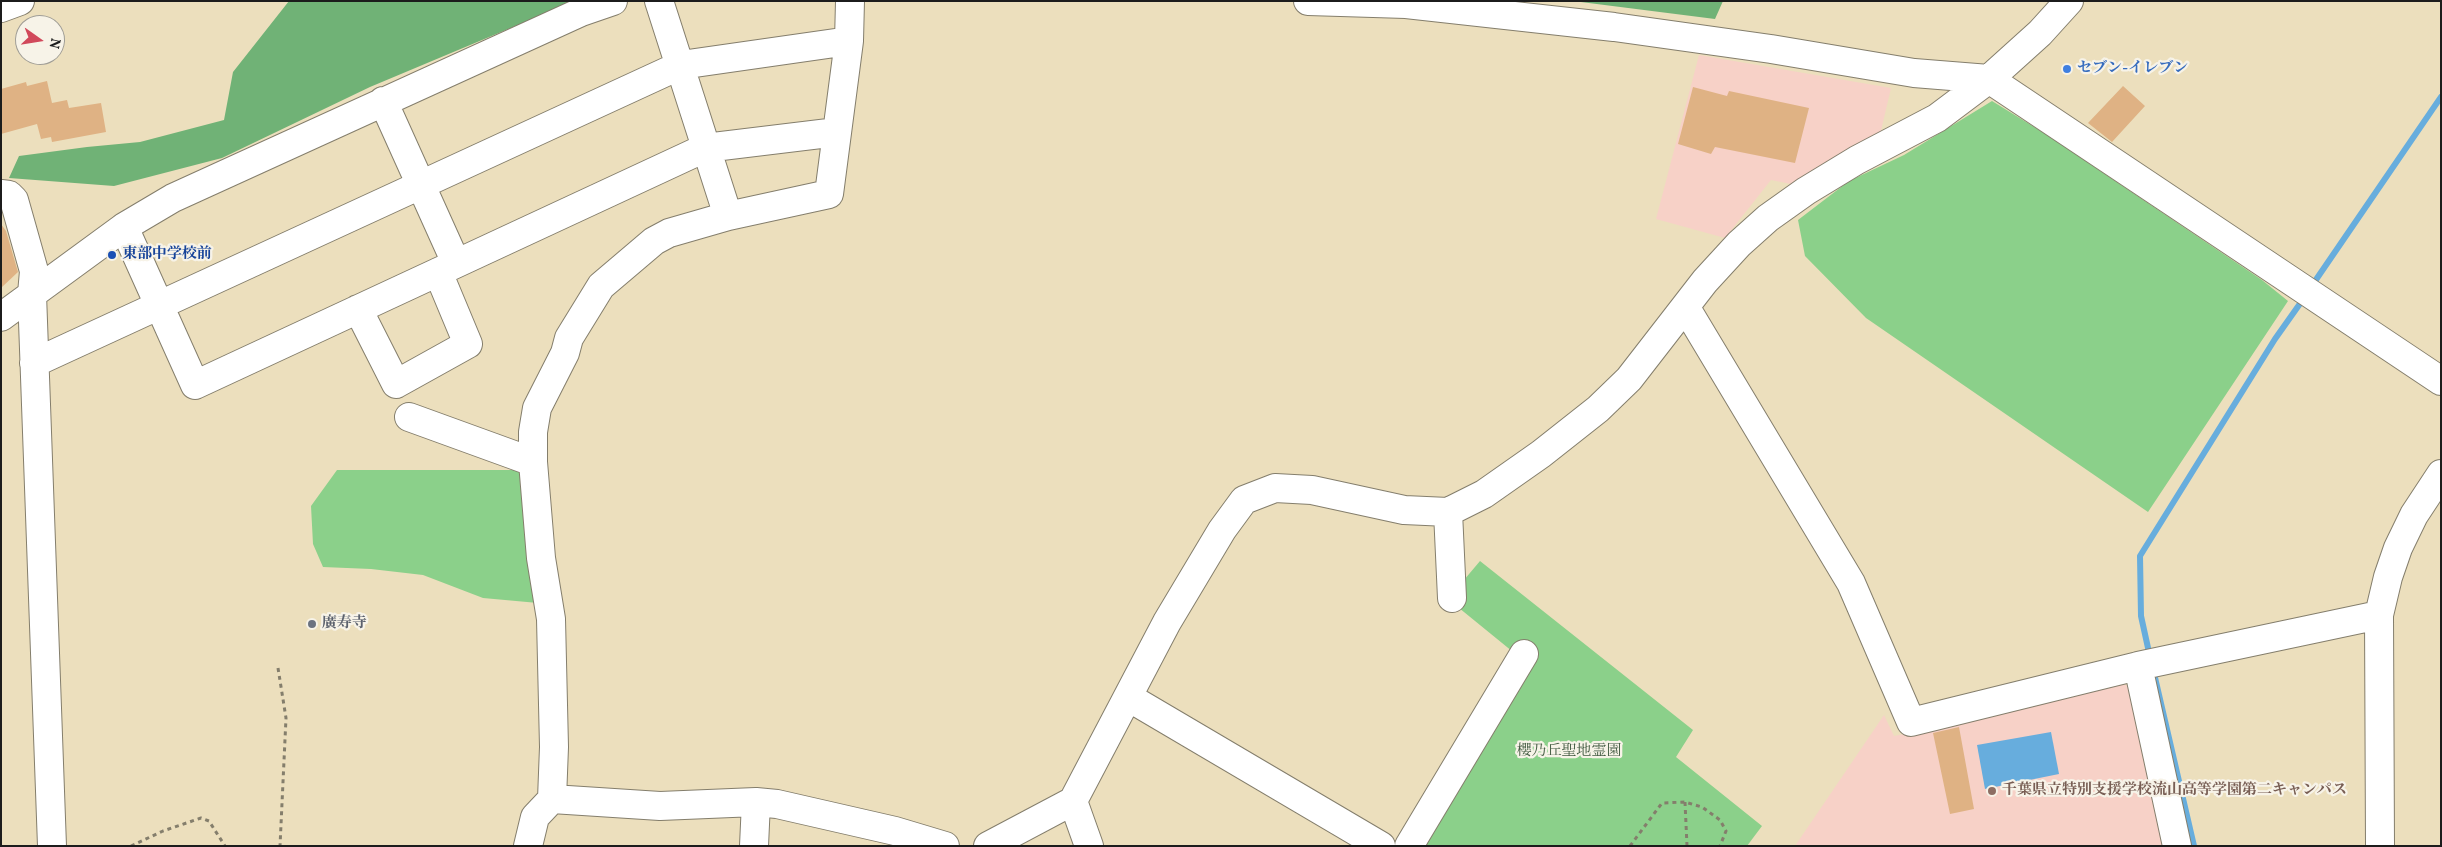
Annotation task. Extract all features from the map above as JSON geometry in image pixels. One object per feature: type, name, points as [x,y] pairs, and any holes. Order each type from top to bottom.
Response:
[{"type":"street","points":[[1,8],[20,1]]},
{"type":"street","points":[[1,318],[124,227],[173,198],[581,12],[613,1]]},
{"type":"street","points":[[659,1],[728,216]]},
{"type":"street","points":[[528,846],[536,817],[552,799],[554,748],[551,619],[541,558],[533,462],[532,432],[537,408],[565,353],[569,338],[601,286],[654,241],[669,233],[728,216],[829,194],[849,41],[850,1]]},
{"type":"street","points":[[1308,1],[1406,3],[1614,27],[1771,49],[1914,73],[1989,79],[2441,381]]},
{"type":"street","points":[[988,846],[1073,801],[1167,622],[1222,530],[1244,500],[1275,488],[1312,490],[1404,510],[1448,512],[1484,494],[1541,454],[1598,410],[1628,379],[1686,308],[1705,281],[1739,244],[1768,218],[1806,191],[1848,165],[1937,118],[1989,79],[2040,33],[2069,1]]},
{"type":"street","points":[[34,363],[681,65],[849,41]]},
{"type":"street","points":[[358,309],[396,384],[468,344],[447,267],[421,185],[383,101]]},
{"type":"street","points":[[124,227],[195,385],[705,148],[837,132]]},
{"type":"street","points":[[1,194],[9,195],[14,200],[34,271],[32,294],[34,363],[52,846]]},
{"type":"street","points":[[1686,308],[1851,583],[1911,722],[2152,663],[2379,614]]},
{"type":"street","points":[[410,417],[533,462]]},
{"type":"street","points":[[2380,846],[2379,614],[2388,577],[2398,548],[2414,515],[2441,474]]},
{"type":"street","points":[[1448,512],[1452,598]]},
{"type":"street","points":[[1409,846],[1524,654]]},
{"type":"street","points":[[2152,663],[2177,846]]},
{"type":"street","points":[[1128,697],[1381,846]]},
{"type":"street","points":[[552,799],[660,806],[756,802],[776,804],[945,846]]},
{"type":"street","points":[[1073,801],[1089,846]]},
{"type":"street","points":[[754,846],[756,802]]},
{"type":"path","points":[[278,668],[286,718],[280,846]]},
{"type":"path","points":[[1630,846],[1662,803],[1685,802],[1702,807],[1720,820],[1726,831],[1720,846]]},
{"type":"path","points":[[1685,802],[1688,846]]},
{"type":"path","points":[[131,846],[163,831],[201,818],[209,821],[225,846]]},
{"type":"shaded area","points":[[1699,55],[1891,88],[1880,135],[1796,185],[1771,180],[1725,238],[1656,219]]},
{"type":"shaded area","name":"千葉県立特別支援学校流山高等学園第二キャンパス","points":[[2113,680],[2128,686],[2163,846],[1795,846],[1884,715],[1894,736],[1949,725]]},
{"type":"green space","points":[[289,1],[575,1],[370,87],[222,158],[114,186],[9,178],[19,156],[140,142],[224,120],[233,72]]},
{"type":"green space","points":[[1573,1],[1723,1],[1715,19]]},
{"type":"green space","points":[[1992,101],[2044,133],[2262,280],[2288,301],[2148,512],[1866,318],[1805,256],[1798,220],[1849,181],[1904,155]]},
{"type":"green space","points":[[337,470],[525,470],[538,603],[483,598],[423,575],[371,569],[323,567],[313,544],[311,506]]},
{"type":"green space","name":"櫻乃丘聖地霊園","points":[[1480,561],[1693,730],[1676,757],[1762,826],[1747,846],[1402,846],[1518,656],[1448,599]]},
{"type":"water","points":[[2051,732],[2059,774],[1985,789],[1977,745]]},
{"type":"building","points":[[47,81],[52,103],[67,100],[69,108],[101,103],[106,132],[52,142],[51,137],[41,139],[37,124],[1,134],[1,89],[26,82],[27,86]]},
{"type":"building","points":[[2123,86],[2145,106],[2112,142],[2088,123]]},
{"type":"building","points":[[1693,87],[1727,96],[1729,91],[1809,108],[1795,163],[1715,147],[1711,154],[1678,144]]},
{"type":"building","points":[[1,224],[6,231],[18,272],[1,288]]},
{"type":"building","points":[[1959,727],[1974,809],[1950,814],[1933,733]]},
{"type":"waterway","points":[[2311,287],[2441,97]]},
{"type":"waterway","points":[[2150,657],[2141,616],[2140,556],[2275,339],[2304,298]]},
{"type":"waterway","points":[[2153,669],[2194,846]]},
{"type":"place","name":"セブン-イレブン","points":[[2067,69]]},
{"type":"place","name":"東部中学校前","points":[[112,255]]},
{"type":"place","name":"廣寿寺","points":[[312,624]]},
{"type":"place","name":"千葉県立特別支援学校流山高等学園第二キャンパス","points":[[1992,791]]}]
